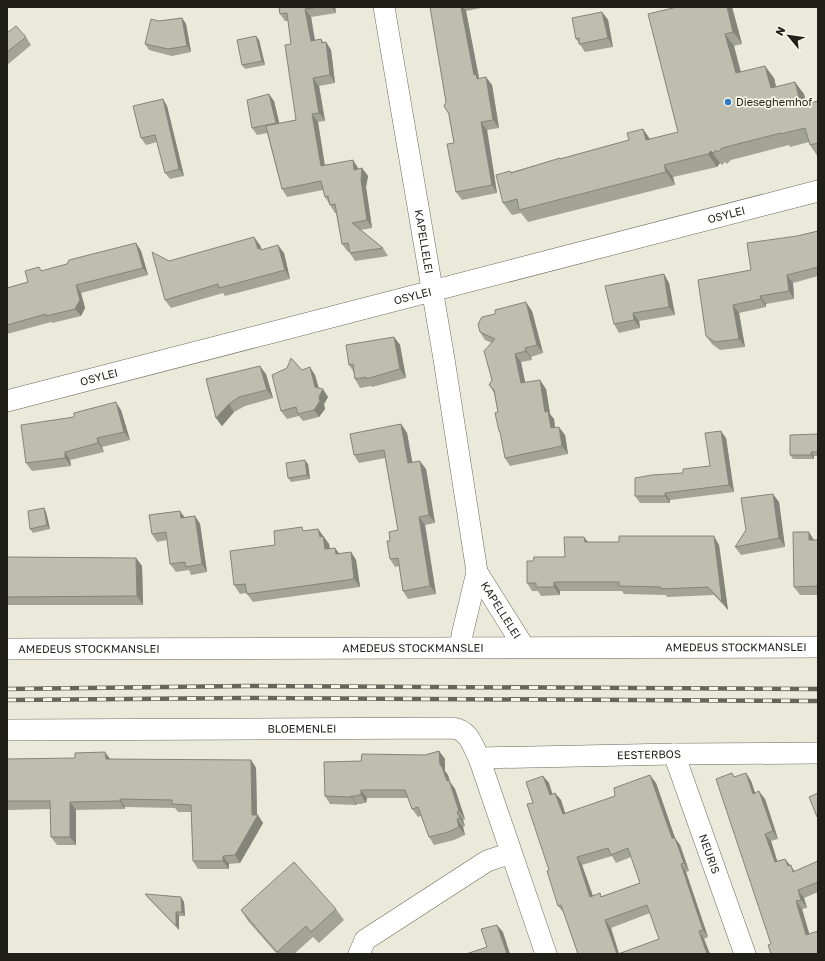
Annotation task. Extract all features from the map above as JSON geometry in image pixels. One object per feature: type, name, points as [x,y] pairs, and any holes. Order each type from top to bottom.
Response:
[{"type":"street","name":"KAPELLELEI","points":[[384,7],[433,291],[477,572],[462,635],[461,647]]},
{"type":"street","name":"OSYLEI","points":[[7,401],[818,191]]},
{"type":"street","name":"KAPELLELEI","points":[[477,572],[524,647]]},
{"type":"street","name":"AMEDEUS STOCKMANSLEI","points":[[7,649],[818,646]]},
{"type":"street","name":"BLOEMENLEI","points":[[7,730],[453,728],[464,731],[479,758],[546,954]]},
{"type":"street","name":"EESTERBOS","points":[[479,758],[818,753]]},
{"type":"street","name":"NEURIS","points":[[674,754],[745,954]]},
{"type":"street","points":[[359,954],[365,940],[487,862],[511,853]]},
{"type":"building","points":[[279,7],[318,7],[305,9],[311,41],[321,39],[322,43],[326,42],[330,75],[313,78],[319,113],[312,114],[321,166],[353,160],[354,170],[362,168],[361,180],[367,220],[352,223],[383,248],[350,253],[348,243],[342,244],[335,204],[330,205],[328,196],[325,197],[321,181],[282,189],[266,126],[296,120],[285,45],[291,44],[287,13],[280,14]]},
{"type":"building","points":[[430,7],[461,7],[474,75],[476,74],[477,79],[486,77],[493,120],[481,122],[492,185],[456,192],[447,144],[454,143],[449,114],[444,106],[446,102]]},
{"type":"building","points":[[677,7],[727,7],[733,32],[725,34],[736,73],[765,66],[771,88],[795,82],[801,105],[818,101],[818,143],[810,145],[805,128],[722,148],[718,152],[716,150],[713,153],[711,151],[708,154],[664,165],[666,172],[519,210],[517,199],[503,203],[496,175],[510,171],[511,173],[560,158],[629,140],[627,133],[643,129],[646,140],[678,132],[648,14]]},
{"type":"building","points":[[602,12],[608,38],[579,44],[579,38],[576,39],[572,18]]},
{"type":"building","points":[[182,18],[187,46],[168,49],[145,44],[151,19],[159,21]]},
{"type":"building","points":[[16,26],[26,37],[7,52],[7,33]]},
{"type":"building","points":[[256,36],[262,61],[242,65],[237,40]]},
{"type":"building","points":[[269,94],[276,123],[252,128],[247,100]]},
{"type":"building","points":[[163,99],[179,169],[165,173],[155,135],[141,138],[133,106]]},
{"type":"building","points":[[818,231],[818,267],[787,275],[789,291],[760,296],[761,299],[733,305],[739,339],[715,342],[706,336],[698,280],[751,270],[747,243],[797,236]]},
{"type":"building","points":[[254,237],[258,249],[260,248],[261,250],[278,245],[285,270],[219,288],[218,284],[165,300],[152,252],[169,261]]},
{"type":"building","points":[[136,243],[143,268],[76,285],[80,300],[75,309],[46,316],[46,314],[7,325],[7,288],[28,282],[25,271],[39,267],[41,271],[67,264],[69,260]]},
{"type":"building","points":[[664,274],[669,307],[633,313],[634,320],[614,324],[605,286]]},
{"type":"building","points":[[526,302],[537,345],[525,348],[526,351],[515,354],[521,383],[540,380],[545,412],[548,411],[551,428],[559,427],[562,446],[505,458],[495,413],[498,412],[494,390],[489,385],[492,380],[484,351],[495,339],[480,332],[478,324],[482,317],[495,314],[495,310]]},
{"type":"building","points":[[394,337],[400,369],[366,379],[366,377],[355,379],[353,364],[349,365],[346,345]]},
{"type":"building","points":[[291,358],[302,370],[310,367],[315,387],[323,389],[319,397],[320,401],[314,410],[298,414],[296,407],[281,411],[272,375],[287,368]]},
{"type":"building","points":[[260,366],[267,390],[239,397],[229,404],[216,418],[206,379]]},
{"type":"building","points":[[116,402],[124,432],[97,438],[98,443],[65,452],[65,458],[26,463],[21,425],[74,417],[74,413]]},
{"type":"building","points":[[401,424],[408,463],[420,461],[429,515],[419,517],[430,586],[403,591],[398,558],[390,559],[387,541],[390,541],[389,532],[398,530],[384,450],[354,455],[350,434]]},
{"type":"building","points":[[721,431],[729,485],[665,493],[665,496],[635,496],[635,478],[652,475],[683,473],[683,469],[710,466],[705,433]]},
{"type":"building","points":[[818,434],[818,452],[811,452],[811,455],[790,455],[790,435]]},
{"type":"building","points":[[305,460],[307,475],[288,478],[286,463]]},
{"type":"building","points":[[773,494],[779,538],[735,547],[746,530],[741,498]]},
{"type":"building","points":[[44,508],[47,525],[30,529],[28,511]]},
{"type":"building","points":[[180,511],[181,518],[195,516],[202,564],[186,567],[185,562],[170,564],[166,532],[152,534],[149,515]]},
{"type":"building","points":[[302,527],[303,531],[318,529],[320,537],[323,536],[325,549],[335,548],[336,554],[351,552],[354,579],[247,594],[245,584],[234,585],[230,551],[275,545],[274,531]]},
{"type":"building","points":[[793,532],[809,532],[809,540],[818,540],[818,586],[794,587]]},
{"type":"building","points":[[619,536],[714,536],[722,602],[708,587],[661,589],[661,587],[619,586],[619,582],[554,582],[554,587],[536,587],[536,583],[527,583],[527,561],[533,561],[534,557],[565,557],[564,537],[584,537],[585,542],[619,542]]},
{"type":"building","points":[[7,557],[136,558],[137,596],[7,597]]},
{"type":"building","points":[[439,751],[440,765],[447,781],[449,780],[459,811],[457,812],[460,818],[457,819],[459,827],[448,832],[429,837],[418,807],[412,809],[405,790],[361,790],[361,795],[351,797],[325,796],[324,762],[361,761],[362,754],[425,755]]},
{"type":"building","points":[[105,752],[106,759],[251,760],[252,815],[258,815],[235,855],[223,856],[223,861],[193,861],[191,805],[172,804],[172,800],[120,799],[120,801],[70,802],[70,837],[51,837],[50,801],[7,801],[7,759],[75,758],[75,753]]},
{"type":"building","points":[[732,773],[734,777],[746,773],[753,794],[759,791],[773,831],[765,834],[775,862],[785,859],[788,866],[791,865],[793,872],[818,861],[818,882],[798,890],[801,900],[796,901],[806,935],[818,931],[818,954],[771,954],[768,945],[771,944],[716,779]]},
{"type":"building","points":[[650,775],[672,838],[675,838],[684,863],[681,864],[703,930],[699,931],[707,954],[618,954],[659,939],[647,905],[605,920],[617,954],[578,954],[561,905],[558,906],[547,871],[549,870],[527,804],[533,803],[526,782],[543,776],[550,795],[555,793],[563,814],[615,796],[614,788]],"holes":[[[608,848],[611,855],[628,848],[640,883],[601,897],[600,893],[590,897],[577,857]]]},
{"type":"building","points":[[818,793],[818,817],[817,817],[809,797]]},
{"type":"building","points":[[294,862],[336,909],[311,932],[306,926],[277,952],[241,910]]},
{"type":"building","points":[[145,894],[181,897],[182,912],[176,912],[176,926]]},
{"type":"building","points":[[497,925],[507,954],[466,954],[487,947],[481,929]]},
{"type":"railway","points":[[7,689],[246,686],[818,689]]},
{"type":"railway","points":[[7,700],[246,698],[818,701]]},
{"type":"place","name":"Dieseghemhof","points":[[728,102]]}]
